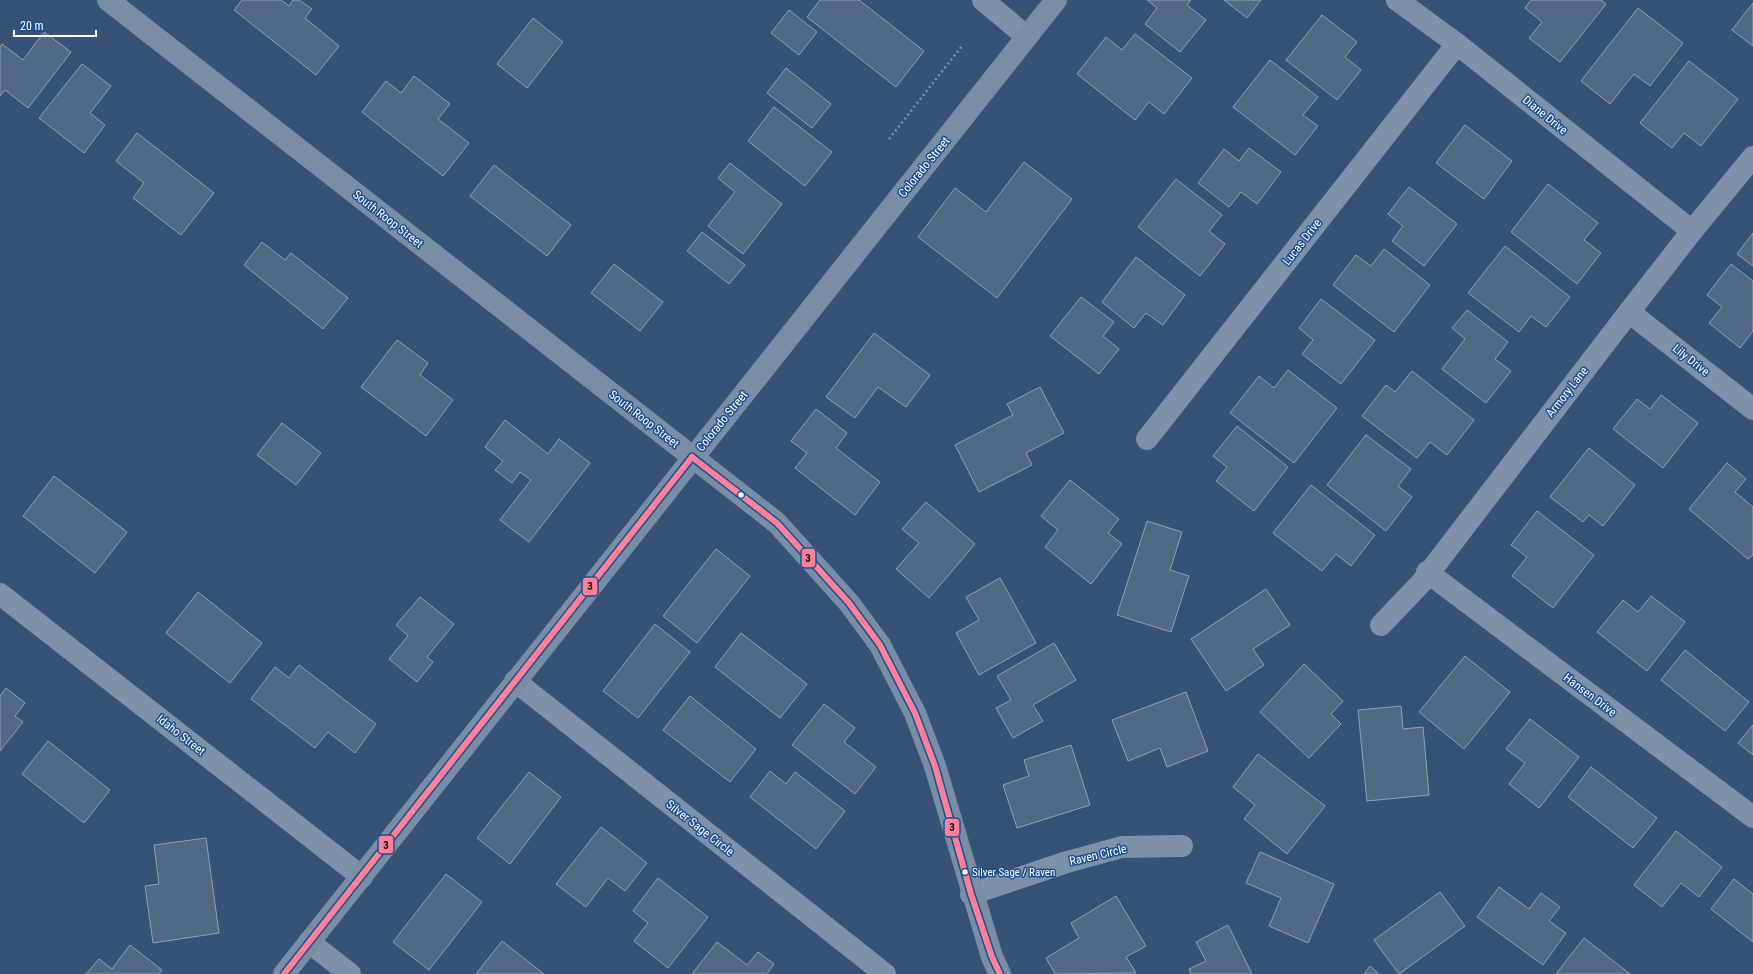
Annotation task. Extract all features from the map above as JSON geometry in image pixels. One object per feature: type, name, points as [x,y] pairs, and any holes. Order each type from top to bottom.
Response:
[{"type":"street","name":"South Roop Street","points":[[108,0],[777,523],[849,603],[880,645],[915,713],[932,760],[971,894],[992,958],[1000,974]]},
{"type":"street","points":[[983,0],[1027,37]]},
{"type":"street","name":"Colorado Street","points":[[284,974],[692,457],[1056,0]]},
{"type":"street","name":"Diane Drive","points":[[1397,0],[1457,44],[1692,231]]},
{"type":"street","name":"Lucas Drive","points":[[1147,439],[1457,44]]},
{"type":"street","name":"Armory Lane","points":[[1382,625],[1422,582],[1427,572],[1692,231],[1753,157]]},
{"type":"street","name":"Lily Drive","points":[[1629,312],[1753,409]]},
{"type":"street","name":"Hansen Drive","points":[[1427,572],[1753,817]]},
{"type":"street","name":"Idaho Street","points":[[0,594],[362,877]]},
{"type":"street","name":"Silver Sage Circle","points":[[515,682],[885,974]]},
{"type":"street","name":"Raven Circle","points":[[971,894],[1066,862],[1122,847],[1182,846]]},
{"type":"street","points":[[309,942],[350,974]]},
{"type":"path","points":[[889,139],[962,46]]},
{"type":"building","points":[[242,0],[281,0],[289,6],[293,0],[299,0],[312,9],[305,18],[339,46],[316,75],[234,10]]},
{"type":"building","points":[[820,0],[859,0],[924,51],[896,87],[807,17]]},
{"type":"building","points":[[1147,0],[1191,0],[1187,5],[1206,20],[1180,52],[1145,24],[1157,8]]},
{"type":"building","points":[[1224,0],[1261,0],[1247,18]]},
{"type":"building","points":[[1531,0],[1601,0],[1606,4],[1560,62],[1529,38],[1542,22],[1525,8]]},
{"type":"building","points":[[1753,3],[1753,46],[1732,30]]},
{"type":"building","points":[[1638,8],[1683,43],[1650,86],[1634,74],[1610,104],[1581,81]]},
{"type":"building","points":[[789,10],[817,32],[799,55],[771,33]]},
{"type":"building","points":[[1322,15],[1357,42],[1345,57],[1361,70],[1337,100],[1286,60]]},
{"type":"building","points":[[533,18],[563,42],[527,88],[497,64]]},
{"type":"building","points":[[44,32],[71,52],[28,108],[5,90],[0,96],[0,47],[2,44],[23,60]]},
{"type":"building","points":[[1135,34],[1192,78],[1164,114],[1149,102],[1135,120],[1077,74],[1106,37],[1122,50]]},
{"type":"building","points":[[1270,60],[1318,97],[1303,115],[1318,126],[1295,155],[1233,107]]},
{"type":"building","points":[[1689,61],[1738,99],[1701,146],[1684,133],[1672,148],[1640,123]]},
{"type":"building","points":[[82,64],[111,86],[90,113],[105,125],[84,153],[39,118]]},
{"type":"building","points":[[786,68],[831,104],[812,128],[767,93]]},
{"type":"building","points":[[414,76],[450,104],[438,119],[469,143],[443,176],[362,112],[386,81],[401,93]]},
{"type":"building","points":[[774,107],[832,152],[805,186],[748,141]]},
{"type":"building","points":[[1465,125],[1512,161],[1484,199],[1436,163]]},
{"type":"building","points":[[137,133],[214,193],[181,235],[133,198],[144,183],[116,161]]},
{"type":"building","points":[[1249,148],[1281,172],[1257,204],[1241,192],[1229,207],[1198,183],[1224,149],[1239,161]]},
{"type":"building","points":[[1024,162],[1072,199],[997,298],[918,237],[955,188],[986,212]]},
{"type":"building","points":[[730,163],[782,204],[743,254],[708,226],[735,192],[718,178]]},
{"type":"building","points":[[494,165],[571,225],[547,256],[470,196]]},
{"type":"building","points":[[1176,179],[1222,215],[1209,231],[1225,244],[1200,276],[1138,227]]},
{"type":"building","points":[[1548,184],[1598,223],[1584,240],[1601,253],[1577,284],[1511,232]]},
{"type":"building","points":[[1409,187],[1457,224],[1424,266],[1392,241],[1403,226],[1388,214]]},
{"type":"building","points":[[702,232],[745,265],[729,284],[687,251]]},
{"type":"building","points":[[1753,233],[1753,266],[1737,254]]},
{"type":"building","points":[[262,242],[285,260],[291,253],[348,298],[323,329],[244,265]]},
{"type":"building","points":[[1505,246],[1570,297],[1546,327],[1531,316],[1519,332],[1468,293]]},
{"type":"building","points":[[1384,249],[1430,285],[1394,332],[1333,285],[1356,255],[1371,266]]},
{"type":"building","points":[[1136,257],[1185,295],[1163,325],[1146,313],[1134,328],[1102,302]]},
{"type":"building","points":[[614,264],[663,302],[640,331],[591,293]]},
{"type":"building","points":[[1731,264],[1753,281],[1753,331],[1740,348],[1709,323],[1722,307],[1707,295]]},
{"type":"building","points":[[1081,297],[1114,322],[1103,336],[1119,349],[1099,374],[1050,336]]},
{"type":"building","points":[[1321,299],[1375,340],[1341,384],[1302,354],[1313,340],[1299,328]]},
{"type":"building","points":[[1467,310],[1508,342],[1495,359],[1511,371],[1486,403],[1442,369],[1465,339],[1452,328]]},
{"type":"building","points":[[874,333],[930,375],[906,407],[878,387],[855,418],[826,397]]},
{"type":"building","points":[[397,340],[428,363],[420,375],[453,400],[426,436],[361,387]]},
{"type":"building","points":[[1288,370],[1337,408],[1294,463],[1230,413],[1259,376],[1274,388]]},
{"type":"building","points":[[1412,371],[1474,420],[1447,455],[1430,442],[1417,458],[1362,416],[1386,385],[1395,392]]},
{"type":"building","points":[[1040,387],[1064,433],[1026,453],[1032,465],[979,492],[955,445],[1013,415],[1007,404]]},
{"type":"building","points":[[1661,395],[1698,423],[1663,468],[1613,429],[1637,399],[1650,409]]},
{"type":"building","points":[[816,409],[847,433],[836,448],[880,482],[855,515],[795,468],[807,453],[791,441]]},
{"type":"building","points":[[505,420],[548,454],[559,439],[590,463],[529,542],[500,520],[531,480],[520,472],[512,483],[495,470],[503,461],[485,447]]},
{"type":"building","points":[[282,423],[321,453],[296,485],[257,455]]},
{"type":"building","points":[[1237,426],[1288,467],[1254,511],[1216,481],[1227,467],[1213,456]]},
{"type":"building","points":[[1366,435],[1411,469],[1398,486],[1412,497],[1386,531],[1327,485]]},
{"type":"building","points":[[1589,448],[1635,485],[1603,526],[1589,515],[1583,522],[1550,497]]},
{"type":"building","points":[[1727,463],[1746,479],[1735,492],[1753,507],[1753,555],[1748,559],[1689,509]]},
{"type":"building","points":[[54,476],[127,532],[95,573],[23,516]]},
{"type":"building","points":[[1070,480],[1119,519],[1108,533],[1122,544],[1091,584],[1045,547],[1058,530],[1041,516]]},
{"type":"building","points":[[1311,485],[1375,535],[1351,566],[1336,554],[1322,571],[1273,533]]},
{"type":"building","points":[[926,502],[975,544],[929,598],[896,569],[919,543],[902,529]]},
{"type":"building","points":[[1537,511],[1594,555],[1553,608],[1512,576],[1527,557],[1511,545]]},
{"type":"building","points":[[1147,521],[1182,532],[1170,570],[1189,576],[1171,632],[1117,615]]},
{"type":"building","points":[[716,549],[750,576],[697,643],[663,616]]},
{"type":"building","points":[[1000,578],[1036,643],[979,675],[956,633],[979,620],[966,597]]},
{"type":"building","points":[[1266,589],[1290,625],[1253,649],[1264,665],[1226,691],[1191,639]]},
{"type":"building","points":[[198,592],[262,643],[230,683],[166,633]]},
{"type":"building","points":[[1651,596],[1685,622],[1647,671],[1597,632],[1623,600],[1638,612]]},
{"type":"building","points":[[420,597],[454,624],[427,657],[433,662],[417,682],[389,659],[408,636],[396,625]]},
{"type":"building","points":[[655,624],[690,652],[638,718],[603,691]]},
{"type":"building","points":[[741,633],[807,684],[780,718],[715,667]]},
{"type":"building","points":[[1054,643],[1076,680],[1033,705],[1043,721],[1013,738],[996,708],[1011,700],[997,676]]},
{"type":"building","points":[[1685,650],[1749,702],[1725,731],[1661,680]]},
{"type":"building","points":[[1465,656],[1510,692],[1464,749],[1419,712]]},
{"type":"building","points":[[1304,664],[1343,701],[1331,714],[1341,724],[1309,758],[1260,712]]},
{"type":"building","points":[[299,665],[376,724],[355,753],[328,732],[315,748],[251,699],[275,667],[289,678]]},
{"type":"building","points":[[6,688],[25,703],[15,716],[23,722],[0,751],[0,696]]},
{"type":"building","points":[[1186,692],[1208,751],[1167,767],[1160,748],[1128,761],[1112,720]]},
{"type":"building","points":[[690,696],[756,749],[730,782],[663,730]]},
{"type":"building","points":[[824,704],[855,728],[844,742],[876,767],[855,794],[792,745]]},
{"type":"building","points":[[1401,706],[1403,729],[1423,727],[1429,795],[1367,801],[1358,710]]},
{"type":"building","points":[[1530,719],[1579,757],[1539,808],[1509,784],[1525,763],[1506,749]]},
{"type":"building","points":[[1753,725],[1753,755],[1738,743]]},
{"type":"building","points":[[48,741],[110,790],[84,823],[22,774]]},
{"type":"building","points":[[1071,745],[1090,805],[1017,828],[1003,785],[1029,776],[1024,760]]},
{"type":"building","points":[[1258,754],[1325,806],[1287,854],[1244,819],[1255,805],[1233,787]]},
{"type":"building","points":[[1591,767],[1657,818],[1633,848],[1568,797]]},
{"type":"building","points":[[770,771],[786,784],[795,772],[845,811],[816,849],[750,797]]},
{"type":"building","points":[[529,772],[561,797],[510,864],[477,838]]},
{"type":"building","points":[[601,827],[647,863],[625,891],[608,878],[586,907],[556,884]]},
{"type":"building","points":[[1676,831],[1722,867],[1699,897],[1681,883],[1662,907],[1634,885]]},
{"type":"building","points":[[206,838],[219,933],[153,943],[145,886],[159,884],[154,845]]},
{"type":"building","points":[[1260,852],[1334,884],[1308,943],[1269,926],[1281,898],[1246,883]]},
{"type":"building","points":[[446,874],[482,902],[429,970],[393,942]]},
{"type":"building","points":[[658,878],[708,917],[668,968],[634,941],[648,923],[633,911]]},
{"type":"building","points":[[1734,879],[1753,894],[1753,942],[1711,909]]},
{"type":"building","points":[[1499,887],[1529,909],[1541,893],[1560,907],[1549,921],[1566,933],[1543,965],[1477,917]]},
{"type":"building","points":[[1440,892],[1465,926],[1399,974],[1374,940]]},
{"type":"building","points":[[1116,896],[1146,946],[1126,957],[1136,973],[1055,974],[1046,958],[1079,938],[1071,923]]},
{"type":"building","points":[[1228,925],[1252,974],[1191,974],[1189,969],[1206,961],[1196,942]]},
{"type":"building","points":[[1584,938],[1630,974],[1556,974]]},
{"type":"building","points":[[502,941],[544,974],[476,974]]},
{"type":"building","points":[[717,942],[747,965],[758,952],[774,964],[767,974],[692,974]]},
{"type":"building","points":[[130,945],[162,970],[159,974],[86,974],[99,959],[112,969]]},
{"type":"building","points":[[1370,966],[1379,974],[1364,974]]},
{"type":"transit line","name":"3","points":[[692,457],[777,523],[849,603],[880,645],[915,713],[935,766],[971,894],[992,957],[1000,974]]},
{"type":"transit line","name":"3","points":[[284,974],[692,457]]},
{"type":"place","name":"Silver Sage / Raven","points":[[965,872]]}]
